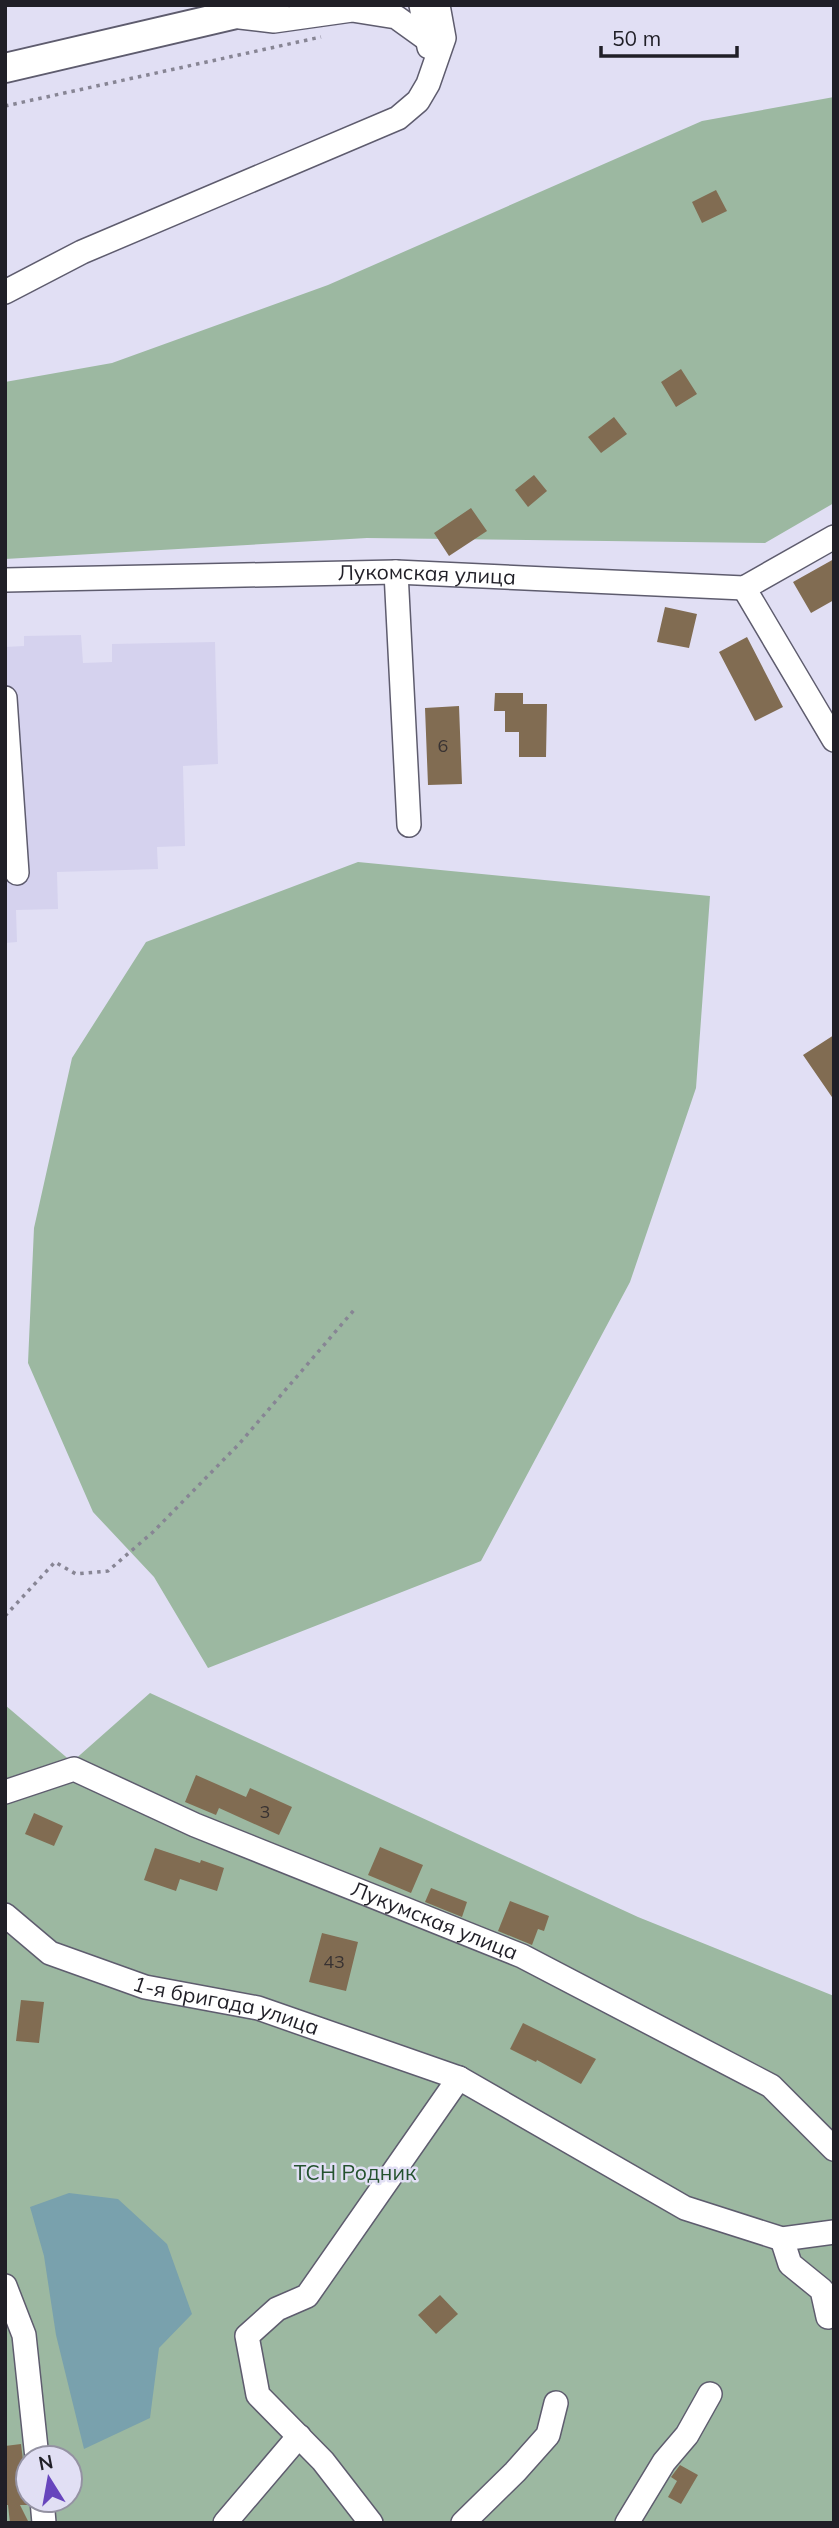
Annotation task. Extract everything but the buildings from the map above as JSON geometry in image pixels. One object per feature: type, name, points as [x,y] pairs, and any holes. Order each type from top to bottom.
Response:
[{"type":"main road","points":[[5,68],[275,5]]},
{"type":"street","points":[[433,67],[428,40],[438,8]]},
{"type":"street","points":[[5,292],[82,252],[398,118],[418,101],[428,84],[444,38],[438,8]]},
{"type":"street","points":[[230,16],[274,21],[352,10],[396,17],[428,40]]},
{"type":"street","points":[[834,537],[744,588],[834,740]]},
{"type":"street","points":[[396,572],[409,825]]},
{"type":"street","name":"Лукомская улица","points":[[5,580],[396,572],[744,588]]},
{"type":"street","points":[[5,698],[17,873]]},
{"type":"street","name":"Лукумская улица","points":[[5,1792],[74,1769],[195,1825],[522,1956],[771,2086],[834,2150]]},
{"type":"street","name":"1-я бригада улица","points":[[5,1916],[50,1953],[62,1958],[145,1987],[258,2008],[459,2078],[685,2208],[782,2239]]},
{"type":"street","points":[[371,2523],[323,2460],[258,2395],[247,2336],[277,2309],[307,2296],[459,2078]]},
{"type":"street","points":[[828,2317],[822,2290],[790,2264],[782,2239],[834,2232]]},
{"type":"street","points":[[5,2286],[24,2335],[36,2444]]},
{"type":"street","points":[[627,2523],[664,2462],[687,2435],[710,2394]]},
{"type":"street","points":[[463,2523],[548,2435],[556,2403]]},
{"type":"street","points":[[225,2523],[299,2437]]},
{"type":"path","points":[[5,106],[322,36]]},
{"type":"path","points":[[5,1616],[55,1562],[76,1574],[108,1571],[153,1532],[239,1444],[354,1310]]},
{"type":"shaded area","points":[[81,635],[83,663],[112,662],[112,644],[215,642],[218,764],[183,766],[185,846],[157,847],[158,869],[57,872],[58,909],[16,910],[17,942],[5,943],[5,647],[24,646],[24,636]]},
{"type":"shaded area","points":[[69,2193],[118,2199],[167,2244],[192,2314],[159,2348],[150,2418],[84,2449],[56,2335],[44,2256],[30,2207]]},
{"type":"green space","points":[[834,97],[834,503],[765,543],[367,538],[5,559],[5,382],[112,363],[328,285],[702,121]]},
{"type":"green space","points":[[358,862],[710,896],[696,1088],[630,1282],[481,1561],[208,1668],[154,1577],[93,1512],[28,1363],[34,1228],[72,1058],[146,942]]},
{"type":"green space","name":"ТСН Родник","points":[[150,1693],[638,1917],[834,1996],[834,2523],[5,2523],[5,1705],[72,1762]]}]
